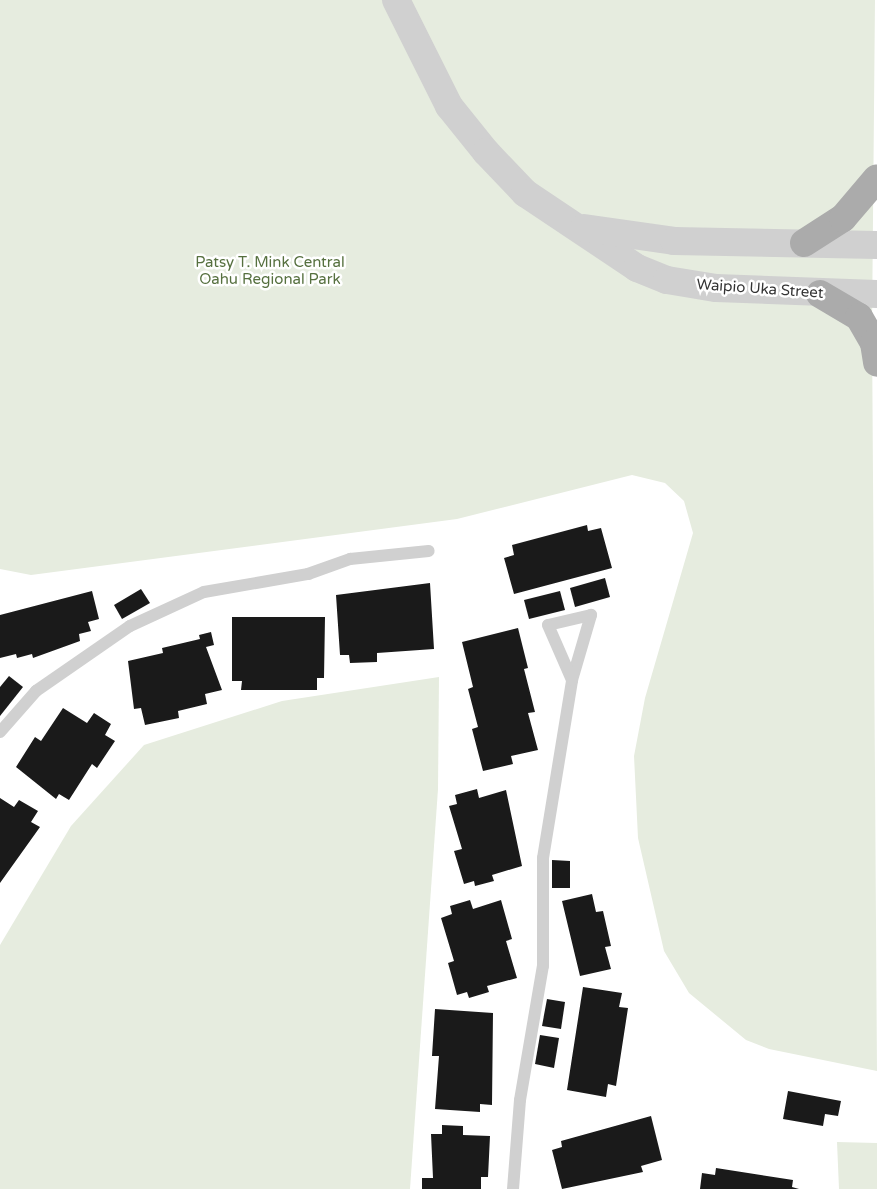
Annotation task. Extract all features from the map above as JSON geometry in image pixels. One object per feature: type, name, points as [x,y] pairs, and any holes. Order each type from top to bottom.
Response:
[{"type":"main road","points":[[804,243],[843,218],[877,178]]},
{"type":"main road","points":[[820,294],[859,317],[874,343],[877,363]]},
{"type":"street","name":"Waipio Uka Street","points":[[396,0],[449,106],[525,193],[568,224],[637,268],[667,280],[716,288],[820,294],[877,294]]},
{"type":"street","name":"Waipio Uka Street","points":[[568,224],[649,239],[877,245]]},
{"type":"lane","points":[[0,732],[36,691],[122,631],[204,592],[308,574],[350,559],[429,551]]},
{"type":"lane","points":[[513,1189],[520,1100],[543,966],[543,858],[572,680],[591,615],[548,625],[572,680]]},
{"type":"green space","name":"Patsy T. Mink Central Oahu Regional Park","points":[[0,0],[875,0],[872,328],[877,1071],[769,1049],[746,1040],[689,993],[664,951],[638,838],[634,756],[645,698],[693,533],[684,501],[665,483],[632,475],[457,519],[31,575],[0,569]]},
{"type":"green space","points":[[439,677],[438,789],[410,1189],[0,1189],[0,945],[71,826],[144,745],[282,701]]},
{"type":"green space","points":[[837,1142],[877,1143],[877,1189],[839,1189]]},
{"type":"building","points":[[587,525],[588,531],[601,528],[612,568],[514,594],[504,558],[514,555],[512,545]]},
{"type":"building","points":[[605,578],[610,597],[575,607],[570,588]]},
{"type":"building","points":[[430,583],[434,649],[377,653],[377,662],[350,663],[349,655],[340,655],[336,595]]},
{"type":"building","points":[[141,589],[150,603],[122,619],[114,605]]},
{"type":"building","points":[[92,591],[99,619],[88,622],[91,631],[79,634],[80,641],[33,658],[32,654],[17,658],[16,654],[0,658],[0,615]]},
{"type":"building","points":[[560,591],[565,610],[529,619],[524,600]]},
{"type":"building","points":[[232,617],[325,617],[324,678],[317,678],[317,690],[241,690],[242,681],[232,681]]},
{"type":"building","points":[[518,628],[528,668],[524,669],[535,712],[528,713],[538,750],[511,756],[513,764],[483,771],[472,729],[478,727],[468,689],[473,687],[462,642]]},
{"type":"building","points":[[211,632],[214,645],[206,647],[222,690],[205,694],[207,704],[178,711],[179,718],[145,725],[141,708],[134,709],[128,661],[163,653],[162,648],[200,639],[199,635]]},
{"type":"building","points":[[9,676],[23,687],[0,716],[0,687]]},
{"type":"building","points":[[63,708],[87,723],[94,713],[111,724],[105,735],[115,741],[97,768],[92,764],[69,800],[59,794],[56,799],[16,767],[35,737],[41,741]]},
{"type":"building","points":[[477,789],[479,798],[506,790],[522,866],[492,875],[494,881],[475,886],[474,881],[464,884],[454,851],[462,849],[449,806],[457,804],[455,795]]},
{"type":"building","points":[[0,798],[14,807],[19,800],[38,811],[31,822],[40,827],[0,883]]},
{"type":"building","points":[[552,860],[570,861],[570,888],[552,888]]},
{"type":"building","points":[[592,894],[596,912],[603,911],[611,946],[605,947],[611,969],[580,976],[562,901]]},
{"type":"building","points":[[470,900],[473,909],[501,900],[512,939],[506,941],[517,978],[487,986],[489,992],[469,998],[467,992],[457,995],[448,963],[454,961],[441,918],[452,914],[450,906]]},
{"type":"building","points":[[583,987],[622,993],[619,1007],[628,1008],[616,1086],[608,1084],[606,1097],[567,1090]]},
{"type":"building","points":[[547,999],[565,1002],[561,1029],[542,1026]]},
{"type":"building","points":[[435,1009],[493,1013],[492,1105],[480,1104],[480,1112],[435,1109],[439,1056],[432,1056]]},
{"type":"building","points":[[540,1035],[559,1038],[554,1068],[535,1064]]},
{"type":"building","points":[[788,1091],[841,1101],[838,1116],[825,1114],[823,1126],[783,1119]]},
{"type":"building","points":[[651,1116],[662,1160],[641,1166],[643,1172],[562,1189],[552,1150],[562,1147],[561,1141]]},
{"type":"building","points":[[442,1125],[463,1126],[463,1135],[490,1136],[488,1177],[481,1177],[481,1189],[422,1189],[422,1178],[433,1178],[431,1134],[442,1134]]},
{"type":"building","points":[[716,1168],[793,1180],[792,1187],[799,1189],[700,1189],[702,1173],[715,1175]]}]
